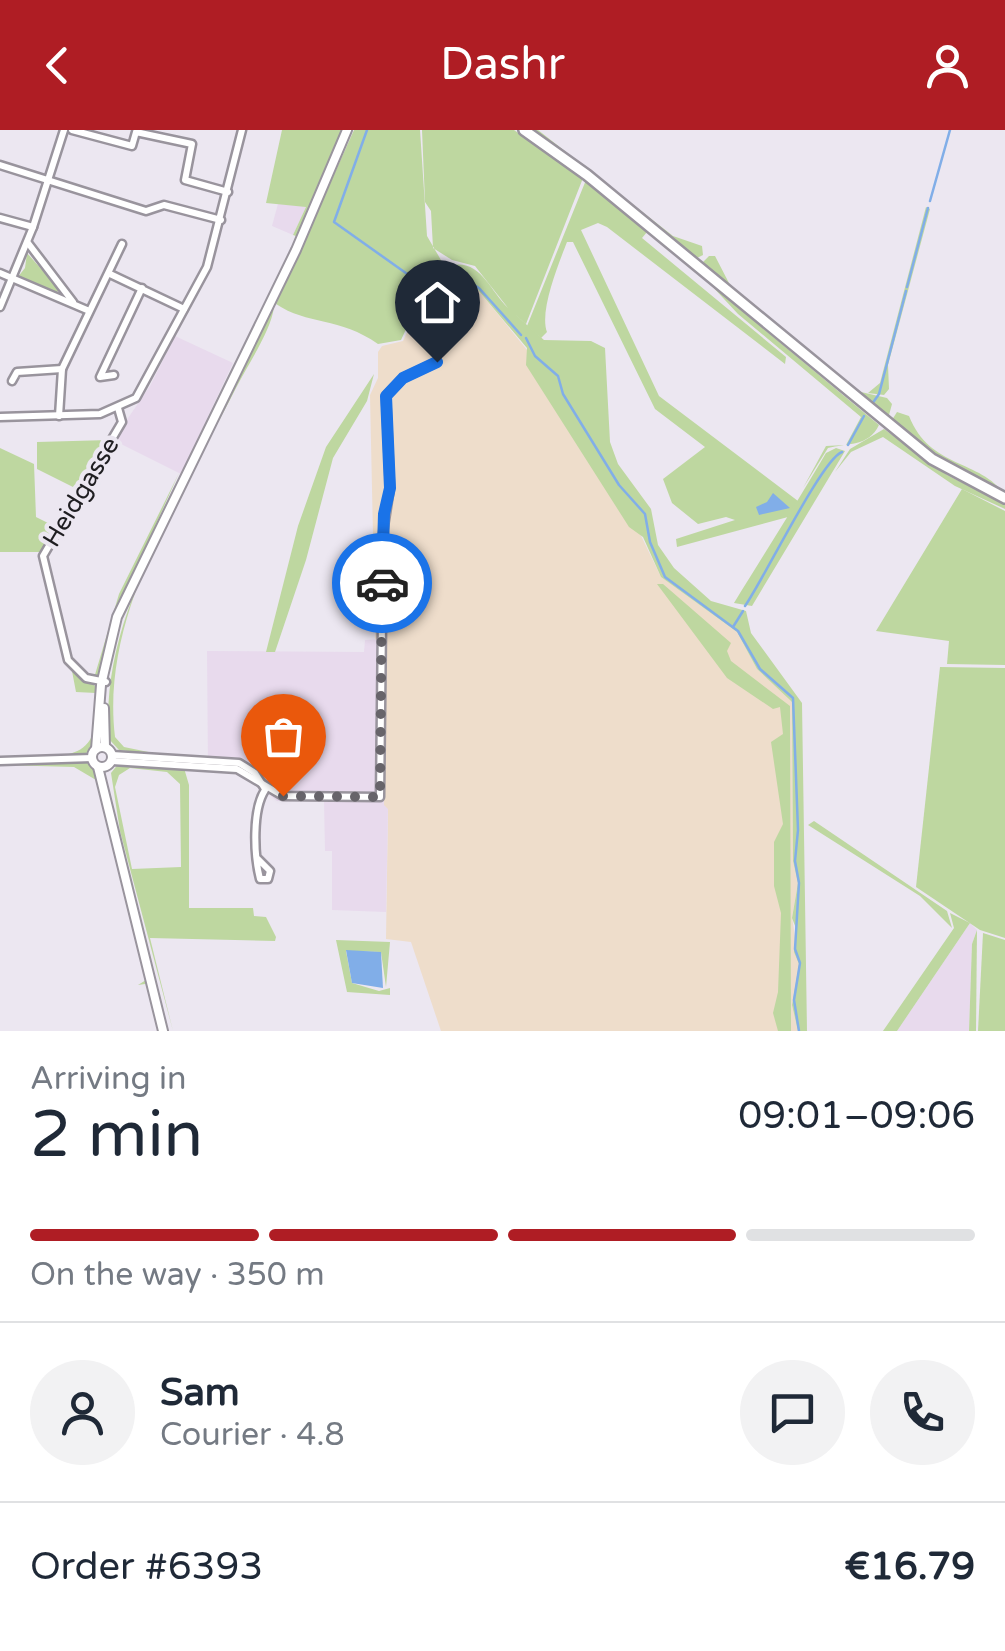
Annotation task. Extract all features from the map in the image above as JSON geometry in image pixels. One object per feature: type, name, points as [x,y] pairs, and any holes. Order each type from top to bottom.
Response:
[{"type":"main road","points":[[524,130],[600,185],[932,459],[1005,498]]},
{"type":"street","points":[[0,306],[28,242],[68,130],[131,149],[136,131],[192,144],[185,180],[228,192]]},
{"type":"street","name":"Heidgasse","points":[[104,682],[76,671],[68,660],[43,556],[122,422],[118,408],[136,398],[208,267],[242,130]]},
{"type":"street","points":[[163,1031],[114,833],[101,748],[104,682],[125,600],[296,250],[347,130]]},
{"type":"street","points":[[0,165],[146,211],[164,205],[221,220]]},
{"type":"street","points":[[0,218],[33,227]]},
{"type":"street","points":[[28,242],[73,303]]},
{"type":"street","points":[[59,416],[62,369],[122,244]]},
{"type":"street","points":[[0,274],[87,310]]},
{"type":"street","points":[[110,274],[184,309]]},
{"type":"street","points":[[114,375],[100,377],[142,288]]},
{"type":"street","points":[[0,761],[237,769],[266,790],[283,796],[380,797],[382,533],[390,488],[386,396],[403,378],[437,362]]},
{"type":"street","points":[[12,381],[17,372],[62,369]]},
{"type":"street","points":[[0,418],[118,408]]},
{"type":"street","points":[[101,748],[104,762]]},
{"type":"street","points":[[258,858],[258,803],[266,790]]},
{"type":"shaded area","points":[[279,200],[306,207],[293,235],[272,226]]},
{"type":"shaded area","points":[[459,278],[478,290],[559,389],[616,484],[661,577],[737,632],[757,669],[792,702],[793,861],[798,883],[792,917],[799,963],[792,1005],[798,1031],[441,1031],[411,942],[386,939],[388,810],[384,806],[384,771],[378,770],[370,395],[378,378],[378,352],[382,346],[403,341],[426,292],[413,280],[429,283]]},
{"type":"shaded area","points":[[175,336],[233,363],[181,474],[113,440],[150,386]]},
{"type":"shaded area","points":[[379,639],[379,770],[384,771],[384,805],[388,809],[386,912],[332,910],[332,851],[325,851],[324,800],[277,801],[244,773],[208,769],[207,651],[364,652],[365,640]]},
{"type":"shaded area","points":[[970,923],[977,930],[972,944],[969,1031],[897,1031]]},
{"type":"green space","points":[[282,130],[345,130],[299,237],[293,235],[306,207],[266,203]]},
{"type":"green space","points":[[354,130],[420,130],[427,236],[433,246],[431,211],[425,202],[422,130],[514,130],[583,178],[526,324],[510,310],[544,340],[591,341],[605,348],[610,442],[618,464],[651,509],[658,545],[674,568],[711,601],[746,611],[751,633],[802,703],[807,1031],[798,1031],[792,1005],[799,964],[794,952],[797,931],[792,918],[798,883],[793,861],[792,702],[757,669],[737,632],[661,577],[643,537],[629,527],[526,365],[527,348],[478,290],[459,278],[429,283],[414,280],[423,293],[401,340],[378,344],[350,329],[276,304]],"holes":[[[435,249],[452,260],[475,266],[508,308],[475,269],[457,264],[445,267]]]},
{"type":"green space","points":[[529,130],[538,130],[673,236],[702,246],[703,255],[695,259]]},
{"type":"green space","points":[[586,180],[647,232],[642,238],[786,357],[785,364],[607,227],[598,223],[581,230],[659,396],[798,501],[788,517],[677,547],[676,539],[735,520],[726,517],[698,524],[672,503],[663,479],[705,447],[655,409],[573,242],[567,242],[551,287],[547,332],[541,338],[527,326]]},
{"type":"green space","points":[[926,207],[930,209],[888,365],[889,389],[884,395],[868,393],[880,383]]},
{"type":"green space","points":[[27,253],[59,289],[57,293],[17,278],[25,268]]},
{"type":"green space","points":[[715,256],[730,285],[821,361],[861,392],[887,398],[892,404],[889,415],[883,416],[704,268],[703,262]]},
{"type":"green space","points":[[711,285],[879,425],[875,432],[863,441],[846,445],[861,417],[738,314]]},
{"type":"green space","points":[[274,307],[264,337],[195,465]]},
{"type":"green space","points":[[374,374],[367,401],[333,458],[306,560],[275,652],[266,652],[298,526],[326,447]]},
{"type":"green space","points":[[897,412],[909,416],[929,446],[995,483],[1005,495],[918,445],[892,420]]},
{"type":"green space","points":[[884,429],[947,475],[1005,504],[1005,509],[955,486],[883,437],[851,452],[835,472],[850,449]]},
{"type":"green space","points":[[109,440],[79,490],[37,469],[37,442]]},
{"type":"green space","points":[[844,445],[828,448],[803,488],[826,446]]},
{"type":"green space","points":[[0,448],[34,464],[36,517],[56,527],[42,552],[0,552]]},
{"type":"green space","points":[[836,448],[845,451],[752,606],[734,603],[826,453]]},
{"type":"green space","points":[[179,473],[120,604],[100,676],[94,678],[119,594]]},
{"type":"green space","points":[[962,489],[1005,511],[1005,665],[947,664],[949,641],[876,631]]},
{"type":"green space","points":[[148,559],[120,645],[114,691],[115,737],[124,747],[163,755],[119,750],[109,739],[113,666],[121,631]]},
{"type":"green space","points":[[657,584],[663,584],[731,643],[727,651],[731,661],[790,706],[791,1031],[778,1031],[773,1013],[778,992],[781,913],[774,886],[774,842],[783,824],[771,742],[783,734],[780,707],[773,709],[727,678]]},
{"type":"green space","points":[[940,667],[1005,668],[1005,938],[980,930],[916,887]]},
{"type":"green space","points":[[72,671],[98,688],[94,740],[84,757],[0,759],[65,755],[87,744],[94,729],[96,693],[76,692]]},
{"type":"green space","points":[[85,761],[100,776],[147,980],[145,984],[138,985],[146,980],[96,780],[74,767],[0,765]]},
{"type":"green space","points":[[119,763],[184,768],[189,785],[189,908],[253,908],[254,916],[266,917],[276,937],[275,941],[150,938],[173,1031],[120,831],[111,773]],"holes":[[[130,768],[167,772],[180,784],[181,867],[132,869],[115,787],[119,775]]]},
{"type":"green space","points":[[814,821],[947,911],[952,928],[920,896],[808,825]]},
{"type":"green space","points":[[950,913],[970,923],[897,1031],[883,1031],[954,928]]},
{"type":"green space","points":[[977,930],[976,1031],[969,1031],[972,944]]},
{"type":"green space","points":[[983,933],[1005,940],[1005,1031],[978,1031]]},
{"type":"green space","points":[[336,940],[390,942],[386,987],[381,952],[346,951],[352,983],[379,991],[390,988],[390,995],[347,992]]},
{"type":"water","points":[[773,493],[790,508],[759,515],[756,507],[767,502]]},
{"type":"water","points":[[346,950],[381,952],[383,988],[352,983]]},
{"type":"waterway","points":[[367,130],[334,222],[410,276]]},
{"type":"waterway","points":[[930,201],[950,130]]},
{"type":"waterway","points":[[907,287],[928,208]]},
{"type":"waterway","points":[[458,275],[479,288],[521,335]]},
{"type":"waterway","points":[[412,277],[454,276]]},
{"type":"waterway","points":[[872,404],[879,394],[906,291]]},
{"type":"waterway","points":[[526,338],[535,356],[558,376],[563,394],[619,485],[645,514],[650,542],[665,577],[738,631],[760,669],[793,698],[798,830],[795,861],[799,883],[795,949],[800,963],[794,1000],[799,1031]]},
{"type":"waterway","points":[[848,445],[864,416]]},
{"type":"waterway","points":[[745,606],[821,475],[842,452]]},
{"type":"waterway","points":[[733,627],[743,611]]},
{"type":"way so far","points":[[283,796],[380,797],[382,583]]},
{"type":"route","points":[[382,583],[382,533],[390,488],[386,396],[403,378],[437,362]]}]
